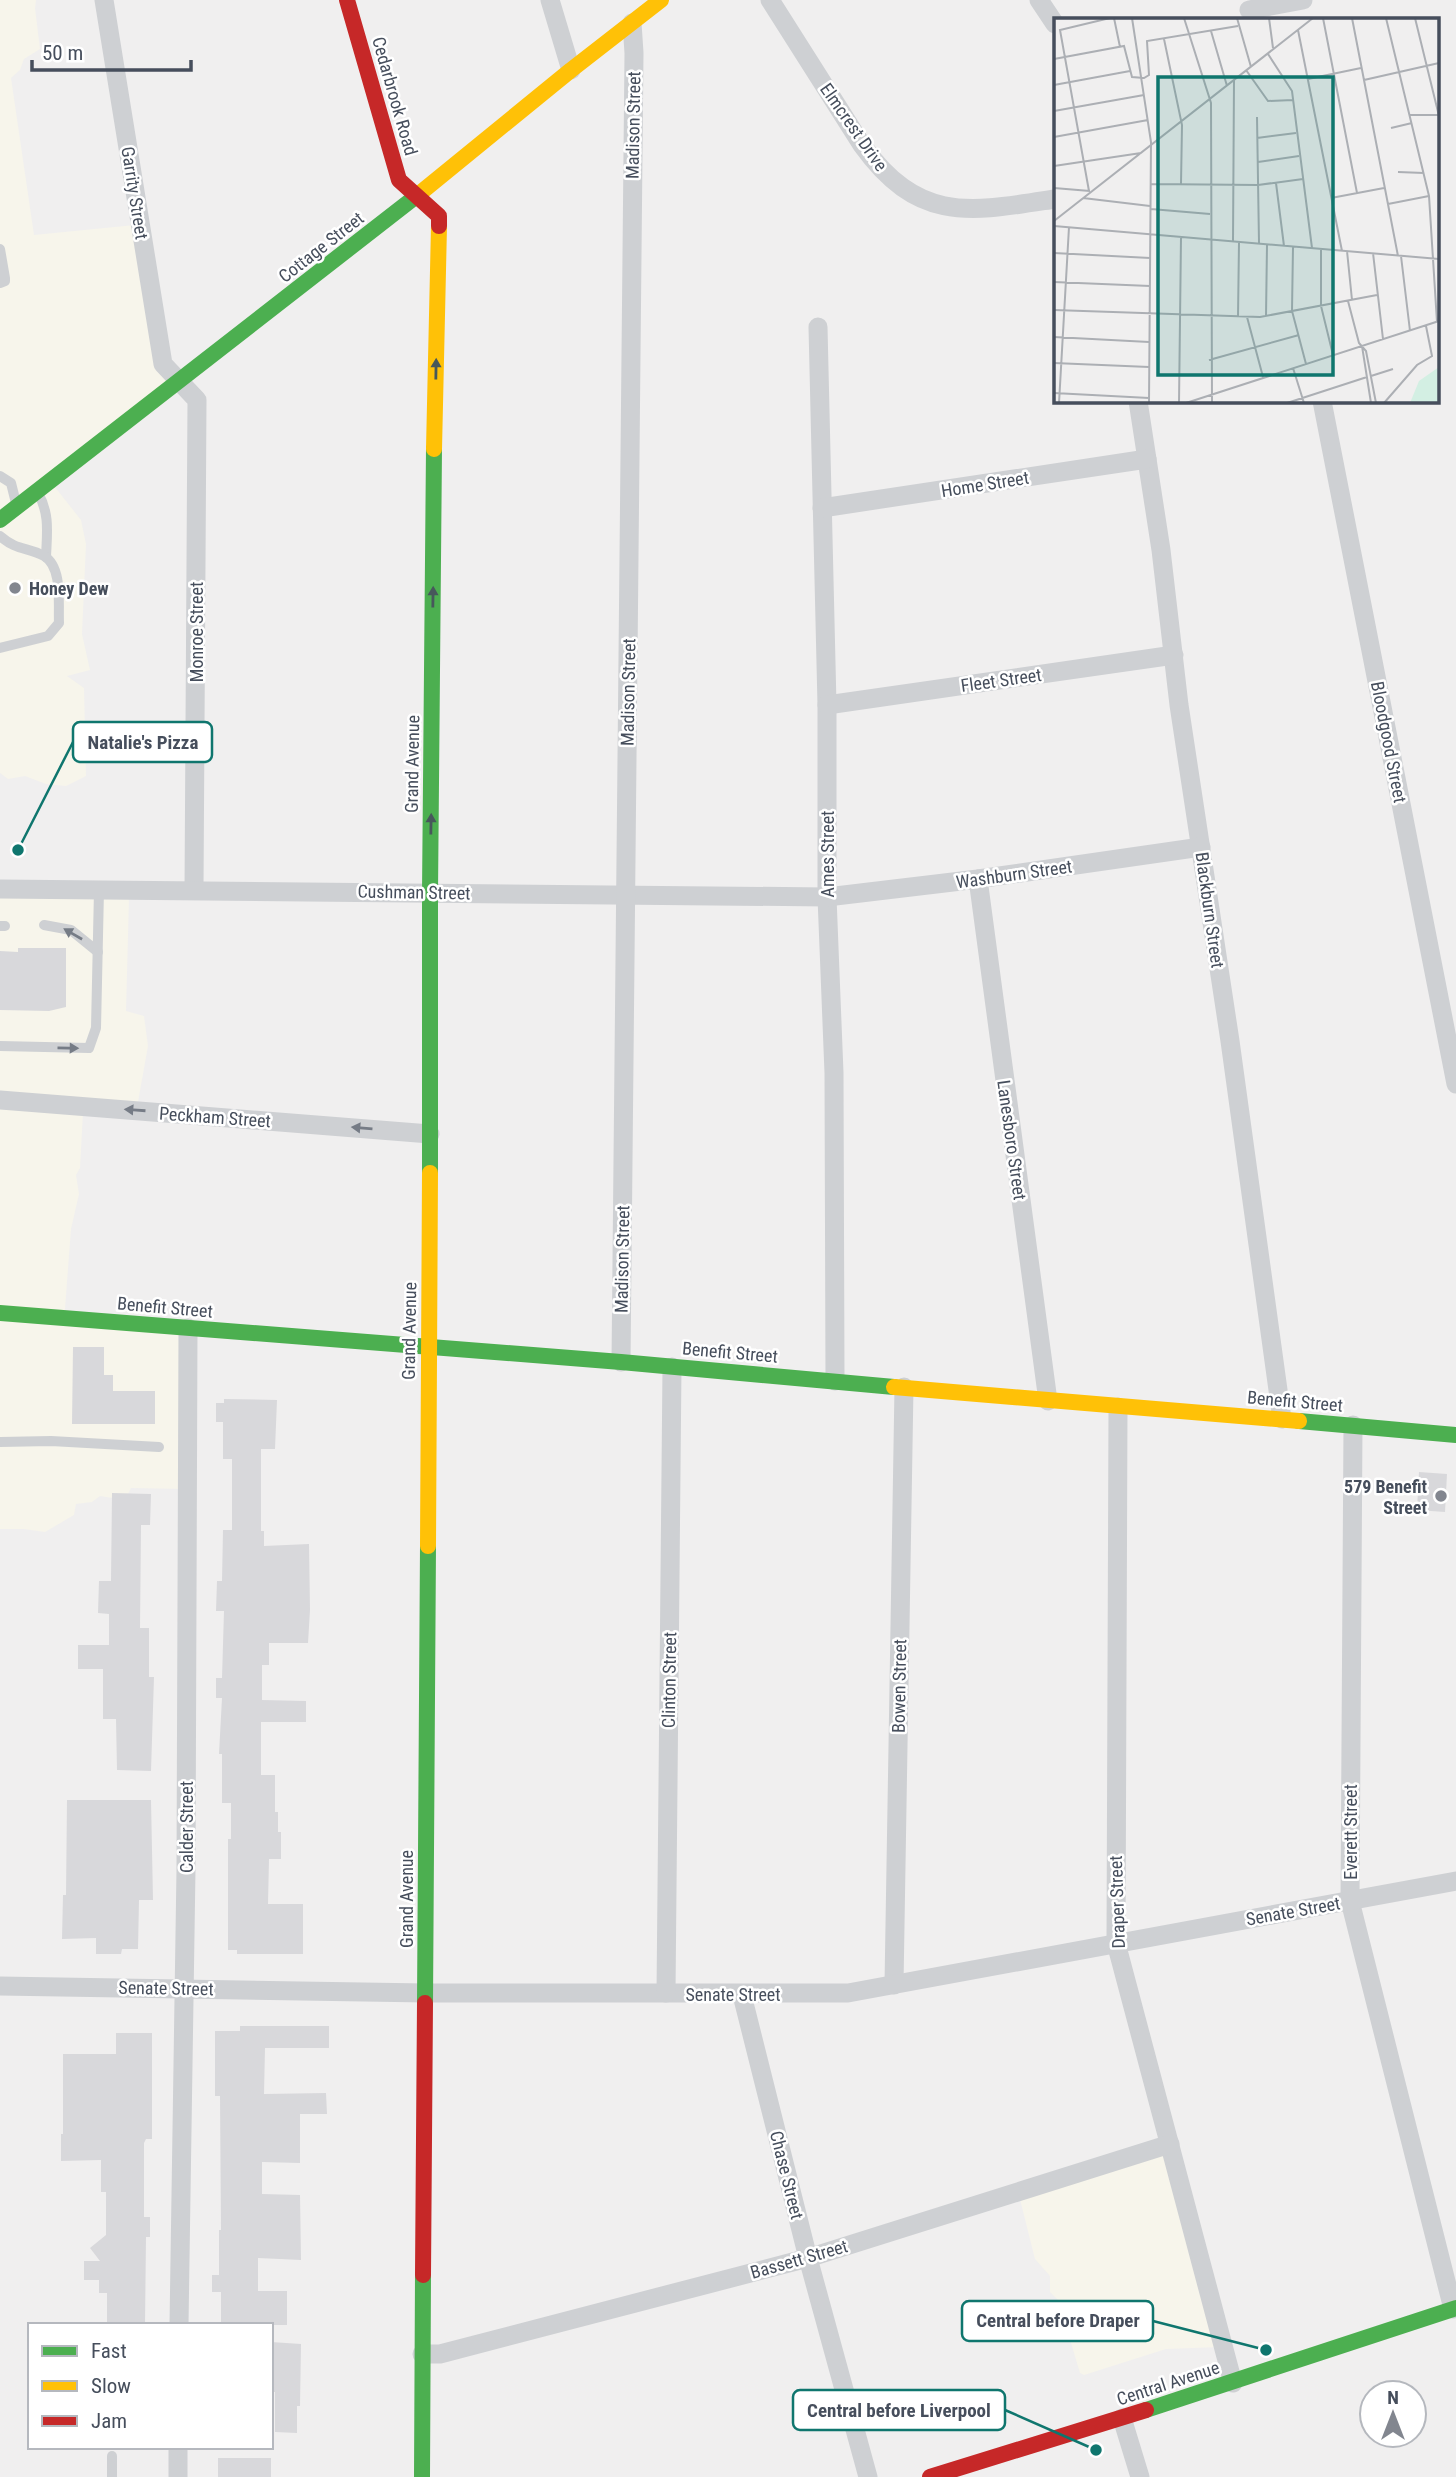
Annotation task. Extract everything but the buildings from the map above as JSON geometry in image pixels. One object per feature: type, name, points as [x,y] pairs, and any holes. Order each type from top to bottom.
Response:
[{"type":"street","name":"Garrity Street","points":[[104,0],[163,364],[179,380]]},
{"type":"street","name":"Cedarbrook Road","points":[[347,0],[400,180],[418,195]]},
{"type":"street","points":[[550,0],[571,70]]},
{"type":"street","name":"Cottage Street","points":[[0,520],[418,195],[661,0]]},
{"type":"street","name":"Elmcrest Drive","points":[[770,0],[862,145],[893,182],[913,195],[956,209],[1054,199]]},
{"type":"street","points":[[1039,0],[1054,22]]},
{"type":"street","points":[[1248,10],[1303,0]]},
{"type":"street","name":"Madison Street","points":[[621,1362],[634,81],[632,23]]},
{"type":"street","name":"Grand Avenue","points":[[418,195],[439,216],[430,892],[422,2477]]},
{"type":"street","name":"Ames Street","points":[[818,327],[827,705],[827,897],[835,1073],[835,1381]]},
{"type":"street","name":"Monroe Street","points":[[179,380],[197,400],[194,890]]},
{"type":"street","name":"Blackburn Street","points":[[1138,402],[1282,1419]]},
{"type":"street","name":"Bloodgood Street","points":[[1322,402],[1448,1004],[1456,1084]]},
{"type":"street","name":"Home Street","points":[[822,508],[1147,459]]},
{"type":"street","name":"Fleet Street","points":[[827,705],[1174,655]]},
{"type":"street","name":"Washburn Street","points":[[827,897],[978,879],[1201,847]]},
{"type":"street","name":"Lanesboro Street","points":[[978,879],[1048,1401]]},
{"type":"street","name":"Cushman Street","points":[[0,889],[827,897]]},
{"type":"street","name":"Peckham Street","points":[[0,1100],[430,1134]]},
{"type":"street","name":"Benefit Street","points":[[0,1313],[621,1362],[1456,1435]]},
{"type":"street","name":"Calder Street","points":[[179,2323],[185,1988],[188,1328]]},
{"type":"street","name":"Clinton Street","points":[[666,1993],[673,1367]]},
{"type":"street","name":"Bowen Street","points":[[894,1984],[904,1387]]},
{"type":"street","name":"Draper Street","points":[[1118,1407],[1115,1943],[1233,2383]]},
{"type":"street","name":"Everett Street","points":[[1353,1425],[1350,1901],[1454,2309]]},
{"type":"street","name":"Senate Street","points":[[0,1986],[426,1993],[848,1993],[1456,1881]]},
{"type":"street","name":"Chase Street","points":[[742,1994],[808,2258],[868,2477]]},
{"type":"street","name":"Bassett Street","points":[[422,2354],[440,2354],[808,2258],[1170,2144]]},
{"type":"street","name":"Central Avenue","points":[[930,2477],[1233,2383],[1454,2309]]},
{"type":"street","points":[[1122,2418],[1140,2477]]},
{"type":"street","points":[[178,2449],[178,2477]]},
{"type":"lane","points":[[0,249],[5,281],[0,283]]},
{"type":"lane","points":[[0,477],[11,483],[17,507]]},
{"type":"lane","points":[[37,491],[46,507],[46,557]]},
{"type":"lane","points":[[0,537],[11,546],[46,557],[56,571],[59,623],[48,636],[0,648]]},
{"type":"lane","points":[[0,1046],[89,1048],[96,1028],[99,890]]},
{"type":"lane","points":[[44,925],[71,930],[98,952]]},
{"type":"lane","points":[[0,1442],[51,1441],[159,1447]]},
{"type":"lane","points":[[112,2456],[112,2477]]},
{"type":"shaded area","points":[[0,0],[36,0],[40,49],[24,59],[20,70],[11,78],[34,235],[135,225],[170,387],[55,487],[81,520],[86,544],[82,634],[90,670],[67,676],[84,688],[86,776],[66,786],[46,784],[25,776],[8,779],[0,773]]},
{"type":"shaded area","points":[[0,891],[129,898],[126,1011],[144,1016],[148,1046],[136,1113],[83,1112],[80,1168],[76,1175],[79,1194],[71,1229],[64,1322],[189,1333],[187,1489],[131,1488],[125,1500],[100,1496],[92,1502],[76,1504],[74,1515],[45,1532],[0,1529]]},
{"type":"shaded area","points":[[1167,2151],[1220,2347],[1166,2349],[1084,2375],[1080,2373],[1069,2336],[1090,2324],[1077,2306],[1059,2301],[1050,2292],[1050,2276],[1035,2259],[1020,2199]]},
{"type":"traffic: fast","points":[[0,520],[419,194]]},
{"type":"traffic: fast","points":[[430,1173],[434,449]]},
{"type":"traffic: fast","points":[[0,1313],[621,1362],[894,1387]]},
{"type":"traffic: fast","points":[[1299,1421],[1456,1435]]},
{"type":"traffic: fast","points":[[425,2003],[428,1546]]},
{"type":"traffic: fast","points":[[422,2477],[423,2275]]},
{"type":"traffic: fast","points":[[1146,2410],[1456,2308]]},
{"type":"traffic: slow","points":[[419,194],[661,0]]},
{"type":"traffic: slow","points":[[434,449],[439,226]]},
{"type":"traffic: slow","points":[[428,1546],[430,1173]]},
{"type":"traffic: slow","points":[[894,1387],[1299,1421]]},
{"type":"traffic: jam","points":[[347,0],[399,180],[439,216],[439,226]]},
{"type":"traffic: jam","points":[[423,2275],[425,2003]]},
{"type":"traffic: jam","points":[[930,2477],[1146,2410]]},
{"type":"place","name":"Honey Dew","points":[[15,588]]},
{"type":"place","name":"Natalie's Pizza","points":[[18,850]]},
{"type":"place","name":"579 Benefit Street","points":[[1441,1496]]},
{"type":"place","name":"Central before Draper","points":[[1266,2350]]},
{"type":"place","name":"Central before Liverpool","points":[[1096,2450]]}]
